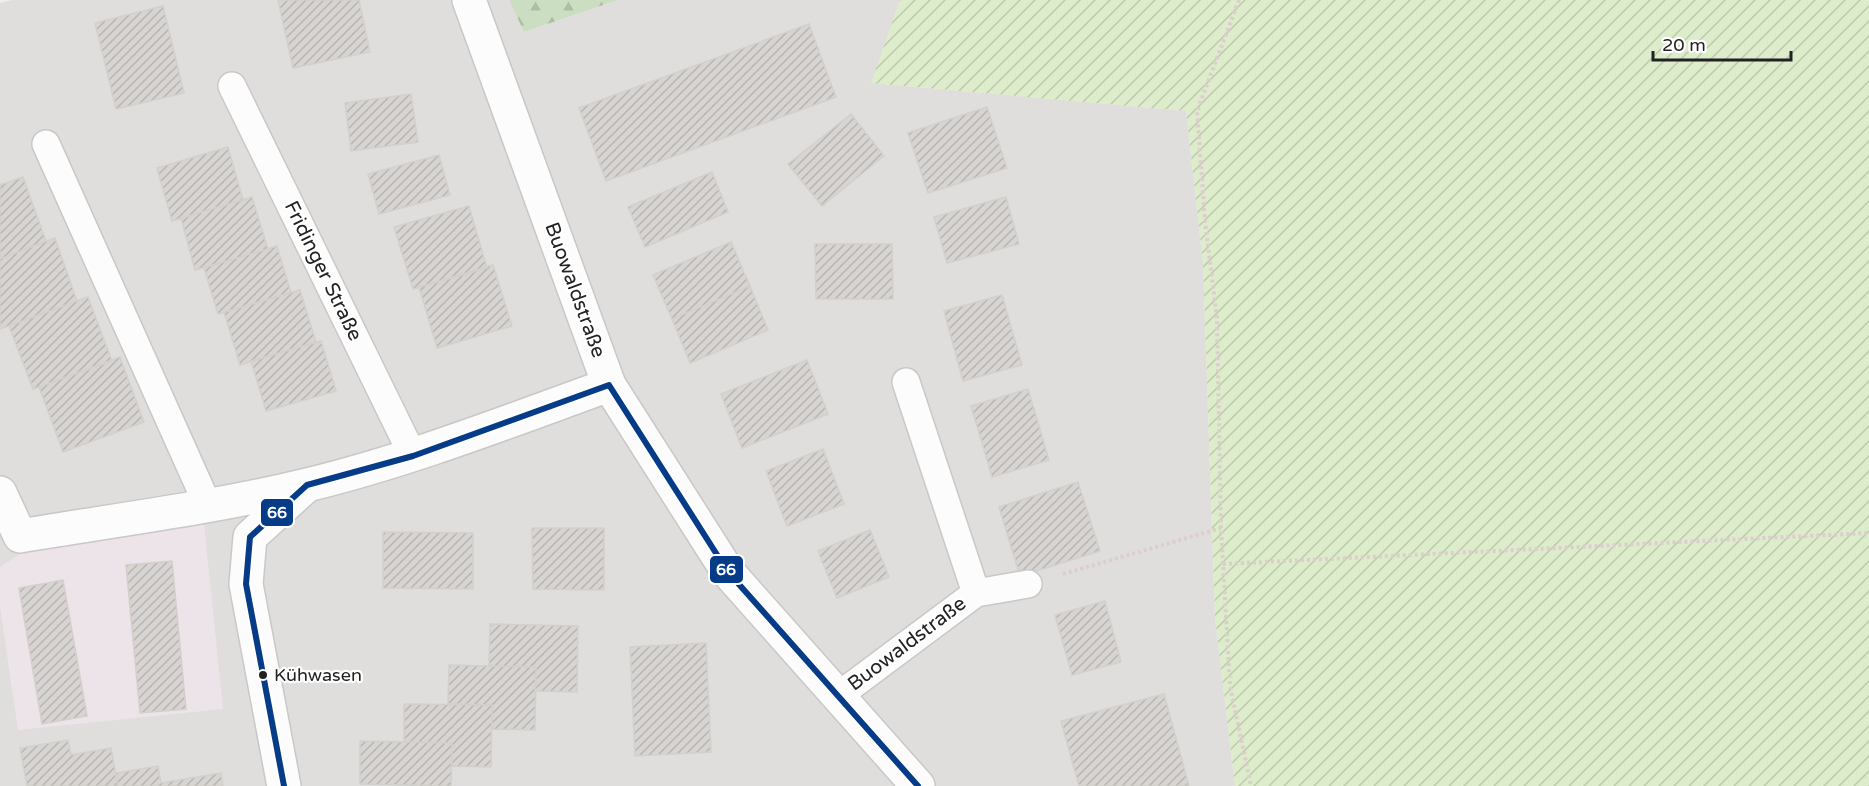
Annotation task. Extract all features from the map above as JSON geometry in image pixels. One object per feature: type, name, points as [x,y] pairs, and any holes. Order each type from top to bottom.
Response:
[{"type":"street","name":"Buowaldstraße","points":[[469,0],[609,385],[728,572],[918,786]]},
{"type":"street","points":[[0,493],[20,536],[208,506],[307,485],[413,456],[609,385]]},
{"type":"street","points":[[284,786],[246,584],[250,537],[307,485]]},
{"type":"lane","name":"Fridinger Straße","points":[[232,86],[413,456]]},
{"type":"lane","points":[[46,144],[208,506]]},
{"type":"lane","name":"Buowaldstraße","points":[[906,382],[976,592]]},
{"type":"lane","name":"Buowaldstraße","points":[[838,696],[976,592],[1029,584]]},
{"type":"path","points":[[1239,0],[1197,111],[1205,221],[1217,318],[1221,528],[1230,686],[1251,786]]},
{"type":"path","points":[[1029,584],[1221,528]]},
{"type":"path","points":[[1223,564],[1869,533]]},
{"type":"shaded area","points":[[12,0],[509,0],[524,32],[618,0],[900,0],[872,83],[1186,111],[1203,263],[1215,618],[1235,786],[0,786],[0,3]]},
{"type":"shaded area","points":[[204,524],[223,709],[18,730],[0,607],[0,567],[22,553]]},
{"type":"green space","points":[[509,0],[618,0],[524,32]]},
{"type":"green space","points":[[900,0],[1869,0],[1869,786],[1235,786],[1215,618],[1203,263],[1186,111],[871,83]]},
{"type":"building","points":[[278,0],[359,0],[370,52],[293,68]]},
{"type":"building","points":[[163,6],[184,93],[116,109],[95,23]]},
{"type":"building","points":[[809,24],[836,97],[606,181],[579,108]]},
{"type":"building","points":[[411,94],[418,142],[351,151],[345,103]]},
{"type":"building","points":[[987,107],[1007,168],[928,193],[908,133]]},
{"type":"building","points":[[851,114],[884,156],[822,206],[788,164]]},
{"type":"building","points":[[228,147],[243,200],[172,221],[157,168]]},
{"type":"building","points":[[439,155],[450,195],[379,214],[368,174]]},
{"type":"building","points":[[712,172],[728,212],[645,247],[628,207]]},
{"type":"building","points":[[23,177],[46,241],[0,259],[0,185]]},
{"type":"building","points":[[252,197],[268,249],[195,270],[181,218]]},
{"type":"building","points":[[1006,197],[1019,244],[947,263],[934,217]]},
{"type":"building","points":[[469,206],[487,268],[413,289],[394,227]]},
{"type":"building","points":[[55,238],[77,301],[0,329],[0,259]]},
{"type":"building","points":[[731,242],[750,286],[672,319],[653,275]]},
{"type":"building","points":[[815,244],[892,244],[893,299],[816,299]]},
{"type":"building","points":[[277,246],[291,293],[218,314],[204,268]]},
{"type":"building","points":[[493,265],[512,326],[437,348],[419,287]]},
{"type":"building","points":[[750,286],[768,330],[690,363],[672,319]]},
{"type":"building","points":[[300,290],[316,342],[240,365],[224,312]]},
{"type":"building","points":[[1002,295],[1022,365],[963,381],[944,311]]},
{"type":"building","points":[[88,297],[112,361],[33,389],[9,326]]},
{"type":"building","points":[[321,341],[336,391],[266,411],[251,361]]},
{"type":"building","points":[[120,357],[144,422],[63,452],[39,387]]},
{"type":"building","points":[[807,360],[828,414],[742,448],[721,394]]},
{"type":"building","points":[[1028,389],[1049,460],[992,477],[971,406]]},
{"type":"building","points":[[823,449],[844,504],[787,526],[766,471]]},
{"type":"building","points":[[1078,482],[1100,551],[1020,576],[999,507]]},
{"type":"building","points":[[532,528],[604,528],[604,590],[533,589]]},
{"type":"building","points":[[870,530],[889,577],[837,598],[818,551]]},
{"type":"building","points":[[383,532],[473,533],[473,589],[383,588]]},
{"type":"building","points":[[172,561],[186,709],[140,713],[126,565]]},
{"type":"building","points":[[63,580],[87,716],[42,724],[19,588]]},
{"type":"building","points":[[1105,601],[1121,662],[1072,675],[1055,615]]},
{"type":"building","points":[[490,624],[578,626],[577,692],[535,691],[536,667],[489,666]]},
{"type":"building","points":[[706,643],[711,752],[635,756],[630,647]]},
{"type":"building","points":[[449,665],[536,667],[535,730],[492,729],[492,705],[448,704]]},
{"type":"building","points":[[1164,694],[1189,786],[1079,786],[1061,721]]},
{"type":"building","points":[[404,704],[492,705],[491,767],[452,766],[452,743],[404,742]]},
{"type":"building","points":[[68,740],[71,755],[111,748],[118,786],[27,786],[20,748]]},
{"type":"building","points":[[360,741],[452,743],[451,786],[360,784]]},
{"type":"building","points":[[158,766],[161,783],[221,773],[223,786],[118,786],[116,773]]},
{"type":"transit line","name":"66","points":[[284,786],[246,584],[250,537],[307,485],[413,456],[609,385],[728,572],[918,786]]},
{"type":"place","name":"Kühwasen","points":[[263,675]]}]
